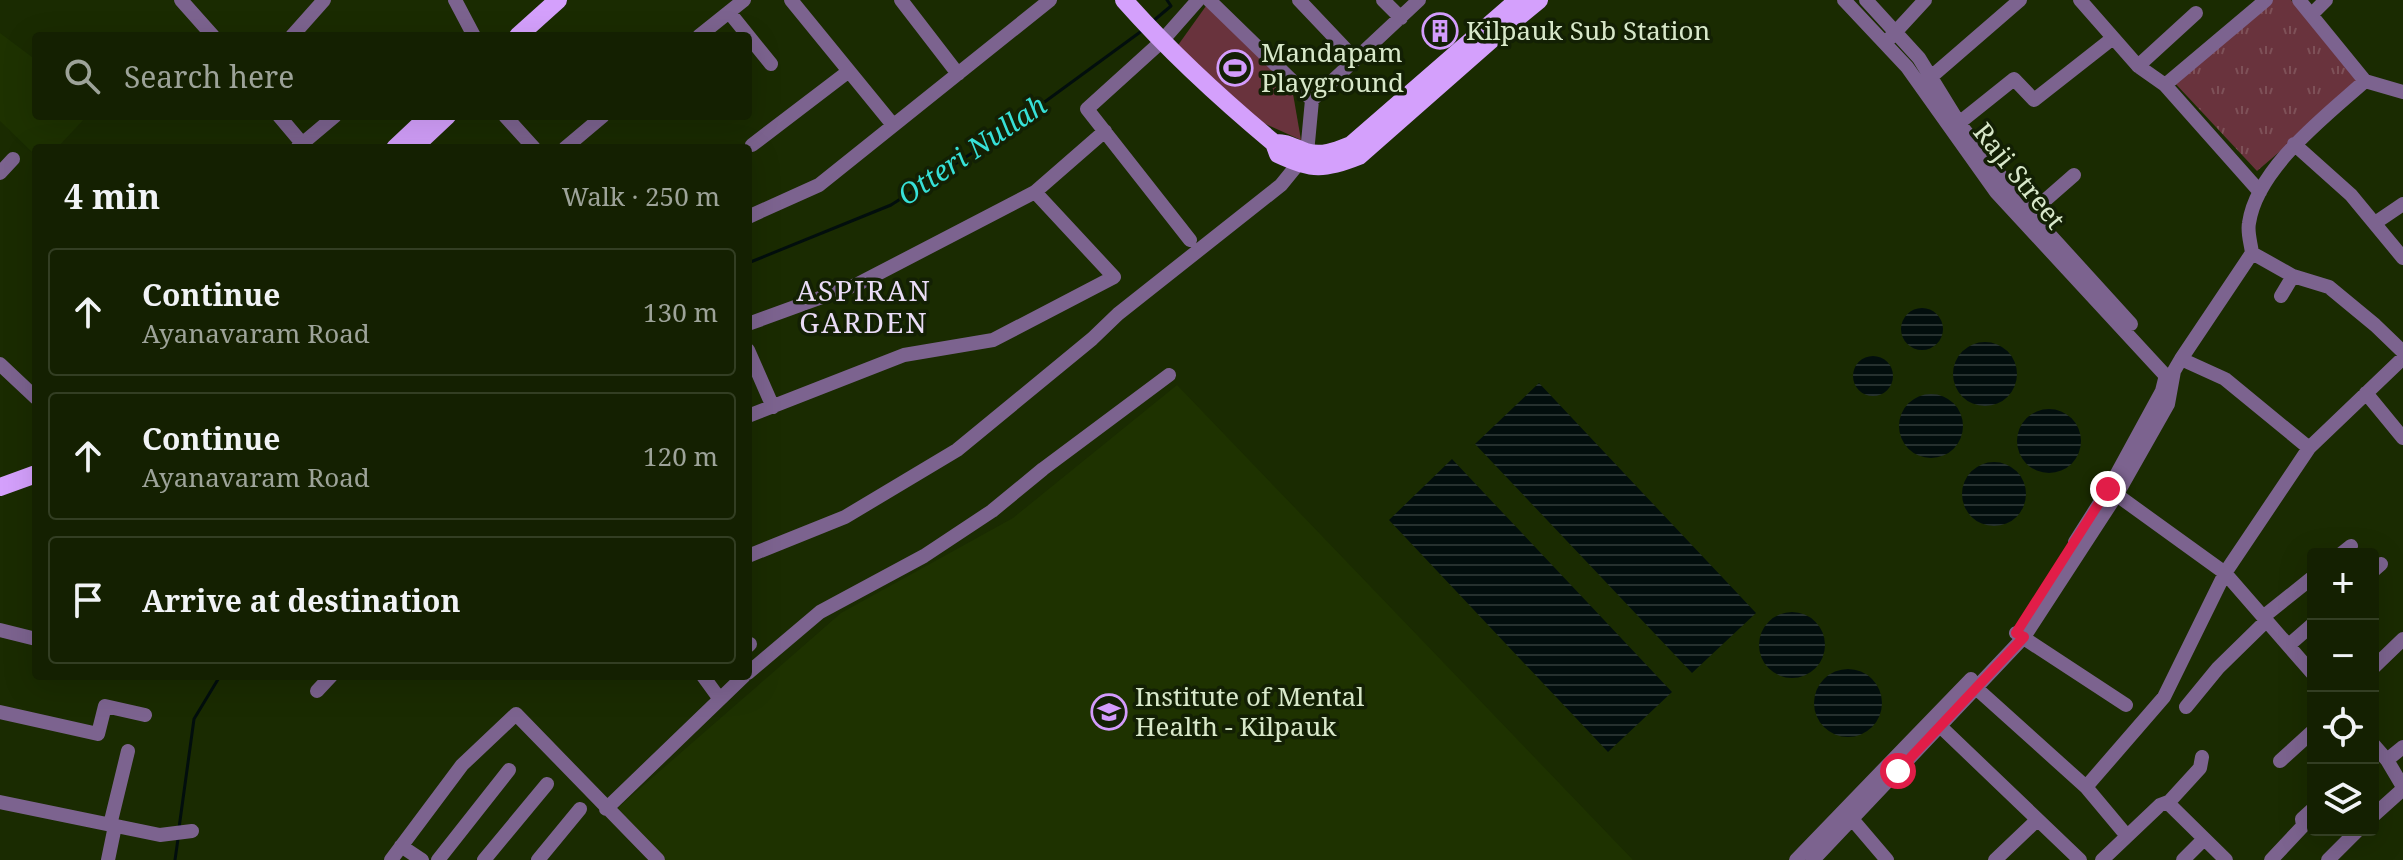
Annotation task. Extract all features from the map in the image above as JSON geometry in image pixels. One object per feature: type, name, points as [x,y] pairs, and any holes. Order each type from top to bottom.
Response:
[{"type":"main road","points":[[522,32],[558,0]]},
{"type":"main road","points":[[537,32],[570,0]]},
{"type":"main road","points":[[1124,0],[1210,89],[1274,143],[1284,142],[1311,167],[1331,167],[1359,156],[1539,0]]},
{"type":"main road","points":[[1302,158],[1328,154],[1351,145],[1518,0]]},
{"type":"main road","points":[[399,144],[425,120]]},
{"type":"main road","points":[[417,144],[443,120]]},
{"type":"main road","points":[[0,476],[32,464]]},
{"type":"main road","points":[[0,487],[32,475]]},
{"type":"street","points":[[181,0],[209,32]]},
{"type":"street","points":[[296,32],[324,0]]},
{"type":"street","points":[[455,0],[472,32]]},
{"type":"street","points":[[704,32],[744,0]]},
{"type":"street","points":[[791,0],[893,125]]},
{"type":"street","points":[[901,0],[958,74]]},
{"type":"street","points":[[752,215],[819,185],[1050,0]]},
{"type":"street","points":[[1190,240],[1087,109],[1198,0]]},
{"type":"street","points":[[1209,0],[1312,100]]},
{"type":"street","points":[[1299,0],[1355,59]]},
{"type":"street","points":[[1383,0],[1401,18]]},
{"type":"street","points":[[752,554],[845,517],[957,450],[1118,314],[1281,185],[1302,158],[1312,100],[1419,0]]},
{"type":"street","name":"Raji Street","points":[[1844,0],[1907,67],[1996,192],[2026,217],[2173,368]]},
{"type":"street","name":"Raji Street","points":[[1866,0],[1896,31],[1931,77],[1959,123],[2026,217]]},
{"type":"street","points":[[1884,43],[1925,0]]},
{"type":"street","points":[[1931,77],[2020,0]]},
{"type":"street","points":[[2080,0],[2138,66],[2165,85],[2260,192]]},
{"type":"street","points":[[2165,85],[2266,0]]},
{"type":"street","points":[[2299,0],[2365,81],[2403,92]]},
{"type":"street","points":[[2312,14],[2326,0]]},
{"type":"street","points":[[729,12],[745,32]]},
{"type":"street","points":[[2138,66],[2196,13]]},
{"type":"street","points":[[1959,123],[2014,79],[2034,100],[2113,38]]},
{"type":"street","points":[[752,40],[771,64]]},
{"type":"street","points":[[752,145],[849,71]]},
{"type":"street","points":[[1813,860],[1941,727],[2020,635],[2168,404],[2173,368],[2252,253],[2248,224],[2260,192],[2294,144],[2365,81]]},
{"type":"street","points":[[282,120],[300,144]]},
{"type":"street","points":[[305,144],[331,120]]},
{"type":"street","points":[[509,120],[530,144]]},
{"type":"street","points":[[570,144],[598,120]]},
{"type":"street","points":[[752,323],[858,284],[1035,192],[1105,131]]},
{"type":"street","points":[[2294,144],[2331,175],[2403,258]]},
{"type":"street","points":[[0,173],[13,159]]},
{"type":"street","points":[[2026,217],[2074,175]]},
{"type":"street","points":[[752,415],[904,355],[993,340],[1114,277],[1035,192]]},
{"type":"street","points":[[2375,223],[2403,204]]},
{"type":"street","points":[[2086,787],[2164,697],[2225,573],[2309,448],[2403,355],[2375,325],[2329,287],[2293,276],[2252,253]]},
{"type":"street","points":[[2281,296],[2293,276]]},
{"type":"street","points":[[752,359],[773,407]]},
{"type":"street","points":[[0,364],[32,394]]},
{"type":"street","points":[[2173,368],[2225,379],[2309,448]]},
{"type":"street","points":[[752,669],[820,612],[924,556],[992,511],[1169,375]]},
{"type":"street","points":[[2366,393],[2403,438]]},
{"type":"street","points":[[2112,492],[2225,573],[2289,645],[2307,657]]},
{"type":"street","points":[[2186,707],[2265,619],[2307,582]]},
{"type":"street","points":[[2289,645],[2307,629]]},
{"type":"street","points":[[0,630],[32,638]]},
{"type":"street","points":[[2020,635],[2126,705]]},
{"type":"street","points":[[1796,860],[2020,635]]},
{"type":"street","points":[[2379,662],[2403,639]]},
{"type":"street","points":[[317,691],[327,680]]},
{"type":"street","points":[[707,680],[719,698]]},
{"type":"street","points":[[606,809],[739,680]]},
{"type":"street","points":[[1976,688],[2086,787],[2127,836]]},
{"type":"street","points":[[0,712],[98,734],[105,706],[145,715]]},
{"type":"street","points":[[391,860],[462,765],[516,714],[658,860]]},
{"type":"street","points":[[1941,727],[2080,860]]},
{"type":"street","points":[[2280,761],[2307,736]]},
{"type":"street","points":[[2379,752],[2403,747]]},
{"type":"street","points":[[108,860],[128,751]]},
{"type":"street","points":[[2379,753],[2403,786],[2379,810]]},
{"type":"street","points":[[2102,860],[2160,805],[2168,802],[2200,768],[2202,757]]},
{"type":"street","points":[[438,860],[509,770]]},
{"type":"street","points":[[484,860],[547,784]]},
{"type":"street","points":[[0,802],[160,835],[192,831]]},
{"type":"street","points":[[2168,802],[2226,860]]},
{"type":"street","points":[[538,860],[580,809]]},
{"type":"street","points":[[2271,860],[2303,826],[2302,819],[2307,814]]},
{"type":"street","points":[[1852,819],[1887,860]]},
{"type":"street","points":[[1995,860],[2037,820]]},
{"type":"street","points":[[2328,860],[2352,836]]},
{"type":"street","points":[[2183,860],[2203,840]]},
{"type":"street","points":[[401,846],[422,860]]},
{"type":"shaded area","points":[[0,33],[32,57],[32,120],[83,120],[61,144],[32,144],[32,152],[0,121]]},
{"type":"shaded area","points":[[1922,308],[1937,314],[1943,329],[1937,344],[1922,350],[1907,344],[1901,329],[1907,314]]},
{"type":"shaded area","points":[[1979,342],[1991,342],[2008,351],[2015,362],[2015,386],[2008,397],[1991,406],[1979,406],[1967,401],[1958,392],[1953,380],[1953,368],[1958,356],[1967,347]]},
{"type":"shaded area","points":[[1873,356],[1887,362],[1893,376],[1887,390],[1873,396],[1859,390],[1853,376],[1859,362]]},
{"type":"shaded area","points":[[1539,383],[1756,613],[1692,673],[1475,444]]},
{"type":"shaded area","name":"Institute of Mental Health - Kilpauk","points":[[1177,385],[1633,860],[664,860],[614,811],[841,613],[1013,518]]},
{"type":"shaded area","points":[[1925,394],[1937,394],[1954,403],[1961,414],[1961,438],[1954,449],[1937,458],[1925,458],[1913,453],[1904,444],[1899,432],[1899,420],[1904,408],[1913,399]]},
{"type":"shaded area","points":[[2043,409],[2055,409],[2072,418],[2079,429],[2079,453],[2072,464],[2055,473],[2043,473],[2031,468],[2022,459],[2017,447],[2017,435],[2022,423],[2031,414]]},
{"type":"shaded area","points":[[1452,459],[1672,692],[1608,752],[1389,520]]},
{"type":"shaded area","points":[[1988,462],[2000,462],[2017,471],[2024,482],[2024,506],[2017,517],[2000,526],[1988,526],[1976,521],[1967,512],[1962,500],[1962,488],[1967,476],[1976,467]]},
{"type":"shaded area","points":[[1785,612],[1799,612],[1811,617],[1820,626],[1825,645],[1823,658],[1816,669],[1799,678],[1785,678],[1773,673],[1764,664],[1759,652],[1759,638],[1764,626],[1773,617]]},
{"type":"shaded area","points":[[1841,669],[1855,669],[1867,674],[1877,684],[1882,703],[1877,722],[1867,732],[1855,737],[1841,737],[1829,732],[1819,722],[1814,710],[1814,696],[1819,684],[1829,674]]},
{"type":"green space","points":[[2272,0],[2291,0],[2361,82],[2257,171],[2173,81]]},
{"type":"green space","name":"Mandapam Playground","points":[[1206,6],[1292,88],[1301,140],[1259,121],[1176,48]]},
{"type":"waterway","name":"Otteri Nullah","points":[[1152,22],[1171,6],[1167,0]]},
{"type":"waterway","name":"Otteri Nullah","points":[[752,261],[891,205],[994,139],[1143,30]]},
{"type":"waterway","name":"Otteri Nullah","points":[[179,828],[194,719],[218,680]]},
{"type":"waterway","name":"Otteri Nullah","points":[[175,860],[178,839]]},
{"type":"place","name":"Kilpauk Sub Station","points":[[1440,31]]},
{"type":"place","name":"Mandapam Playground","points":[[1235,68]]},
{"type":"place","name":"Institute of Mental Health - Kilpauk","points":[[1109,712]]},
{"type":"district","name":"ASPIRAN GARDEN","points":[[864,307]]},
{"type":"route","points":[[1898,771],[2024,637],[2016,633],[2108,489]]}]
